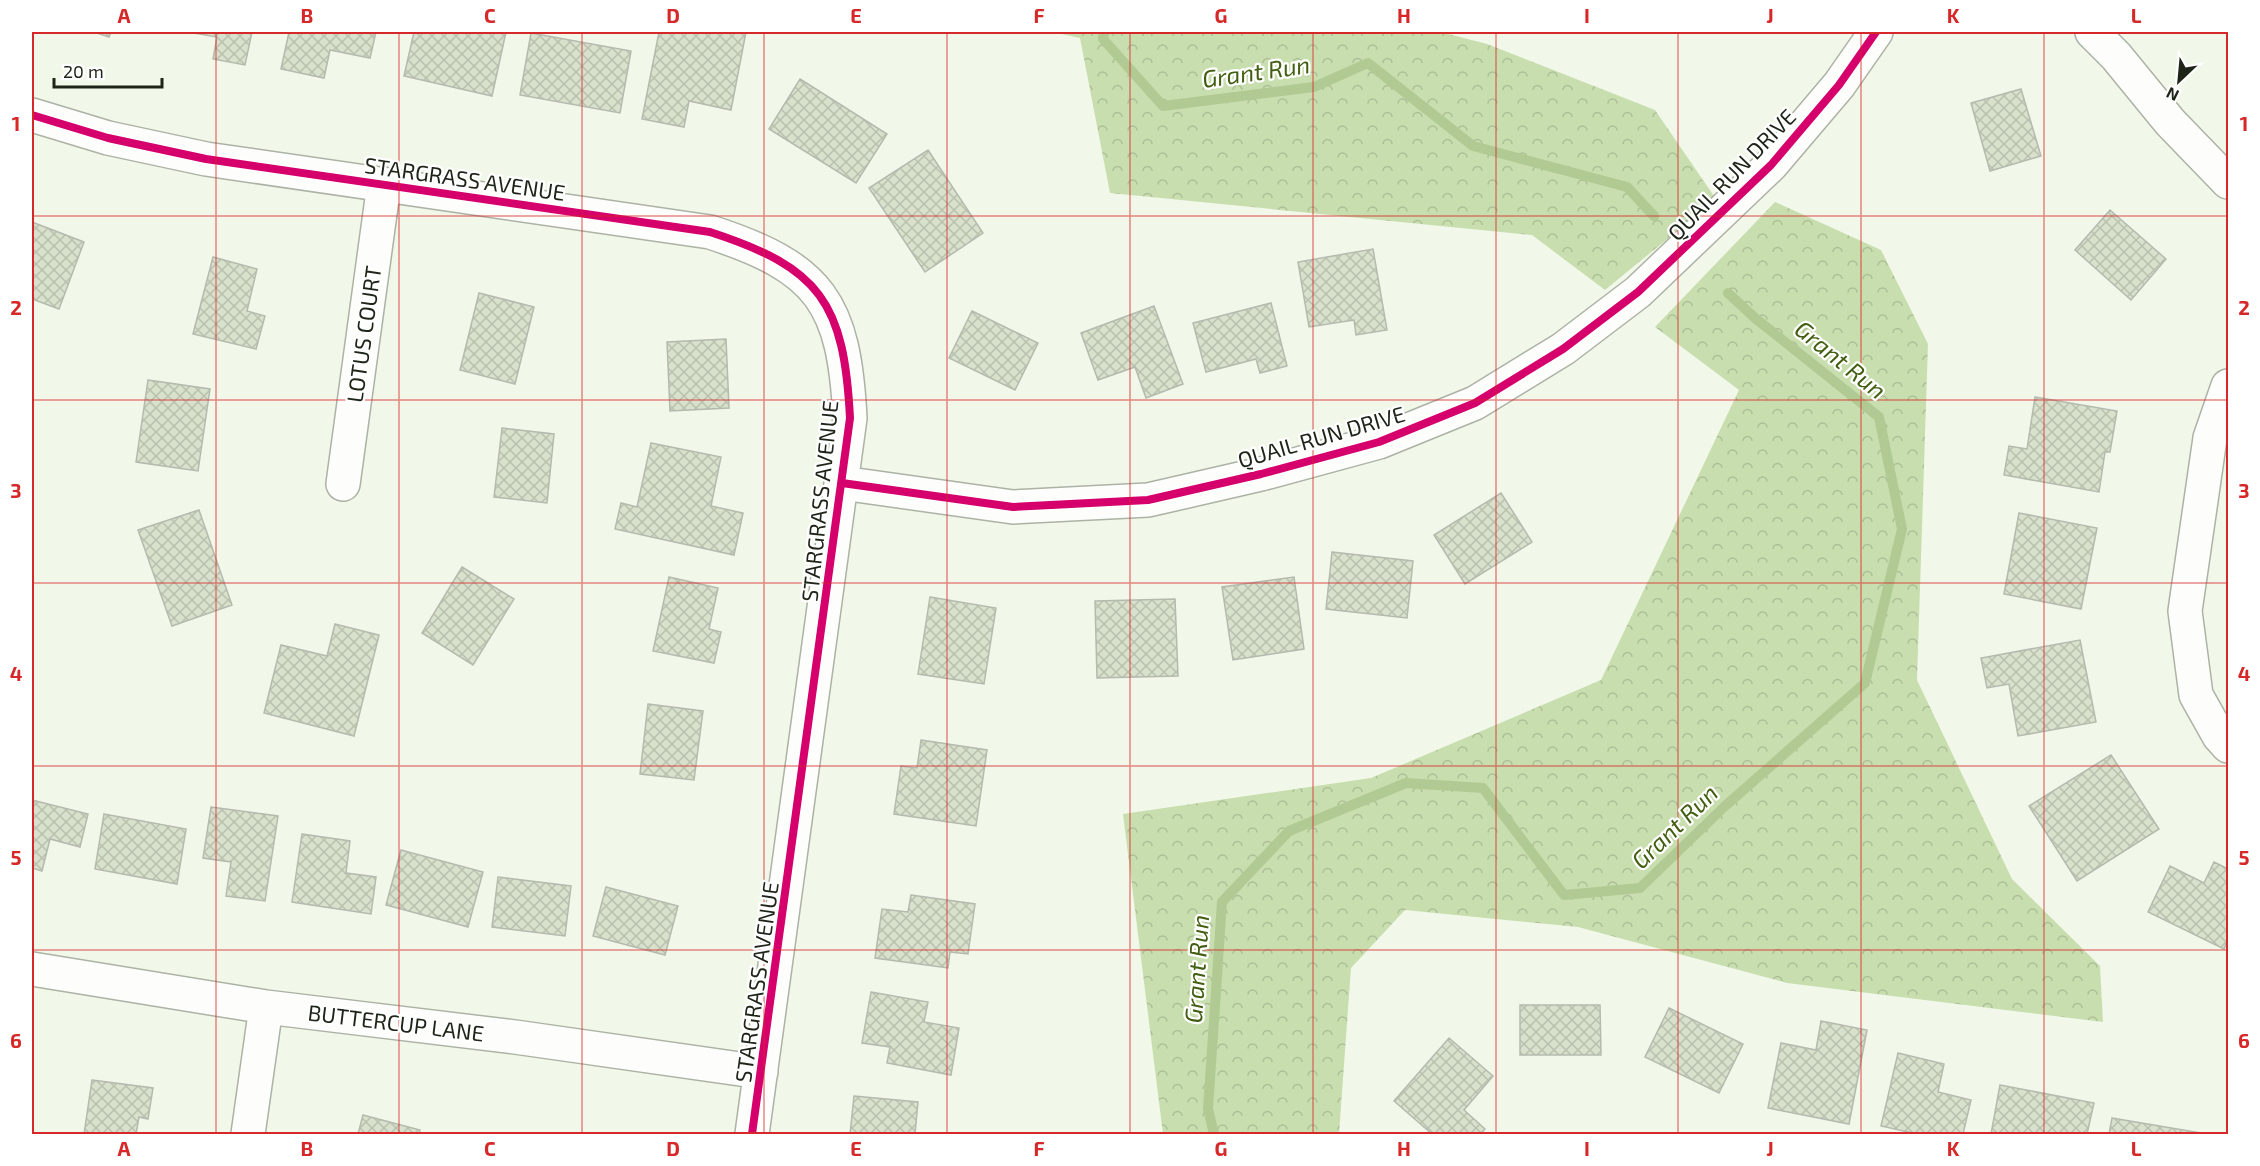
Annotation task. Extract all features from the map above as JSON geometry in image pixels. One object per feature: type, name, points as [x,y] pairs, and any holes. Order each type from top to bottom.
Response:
[{"type":"street","name":"QUAIL RUN DRIVE","points":[[842,483],[1013,507],[1148,500],[1261,474],[1379,442],[1474,403],[1563,349],[1638,292],[1771,165],[1839,85],[1876,32]]},
{"type":"street","points":[[2092,32],[2116,56],[2170,122],[2229,182]]},
{"type":"street","name":"STARGRASS AVENUE","points":[[32,115],[108,138],[206,159],[710,232],[752,246],[789,265],[822,296],[840,333],[848,381],[850,418],[752,1134]]},
{"type":"street","name":"LOTUS COURT","points":[[343,484],[384,184]]},
{"type":"street","points":[[2229,386],[2210,438],[2185,611],[2196,695],[2218,736],[2229,746]]},
{"type":"street","name":"BUTTERCUP LANE","points":[[32,969],[266,1007],[515,1036],[761,1072]]},
{"type":"street","points":[[248,1134],[266,1007]]},
{"type":"green space","points":[[1053,32],[1441,32],[1487,44],[1655,110],[1716,199],[1605,290],[1532,235],[1110,193],[1080,38]]},
{"type":"green space","points":[[1775,202],[1881,250],[1928,344],[1917,680],[2012,879],[2100,966],[2103,1022],[1787,983],[1578,927],[1405,910],[1351,968],[1339,1134],[1163,1134],[1123,814],[1371,778],[1601,680],[1739,390],[1655,327]]},
{"type":"building","points":[[94,32],[111,32],[109,37]]},
{"type":"building","points":[[188,32],[252,32],[245,65],[213,59],[217,37]]},
{"type":"building","points":[[289,32],[376,32],[370,58],[330,50],[324,78],[281,69]]},
{"type":"building","points":[[414,32],[506,32],[492,96],[404,76]]},
{"type":"building","points":[[659,32],[746,32],[731,110],[689,101],[684,127],[642,119]]},
{"type":"building","points":[[531,33],[631,51],[620,113],[520,95]]},
{"type":"building","points":[[800,79],[887,134],[856,183],[769,129]]},
{"type":"building","points":[[2021,89],[2041,156],[1990,171],[1971,103]]},
{"type":"building","points":[[928,150],[983,233],[925,272],[869,188]]},
{"type":"building","points":[[2110,210],[2166,259],[2131,300],[2075,250]]},
{"type":"building","points":[[32,222],[84,242],[59,309],[32,299]]},
{"type":"building","points":[[1373,249],[1387,330],[1356,335],[1354,320],[1309,327],[1298,262]]},
{"type":"building","points":[[213,257],[257,269],[247,311],[265,316],[256,349],[193,334]]},
{"type":"building","points":[[479,293],[534,307],[515,384],[460,370]]},
{"type":"building","points":[[1271,303],[1287,366],[1260,373],[1256,359],[1206,372],[1193,323]]},
{"type":"building","points":[[1154,306],[1183,384],[1146,398],[1135,367],[1098,380],[1081,333]]},
{"type":"building","points":[[972,311],[1038,343],[1015,390],[949,358]]},
{"type":"building","points":[[726,339],[729,408],[670,411],[667,342]]},
{"type":"building","points":[[148,380],[210,389],[198,471],[136,462]]},
{"type":"building","points":[[2035,397],[2117,411],[2110,452],[2105,452],[2099,492],[2004,475],[2009,446],[2027,449]]},
{"type":"building","points":[[502,428],[554,434],[547,503],[494,497]]},
{"type":"building","points":[[651,443],[721,457],[711,506],[743,513],[734,555],[615,529],[621,503],[637,507]]},
{"type":"building","points":[[1501,493],[1532,542],[1465,584],[1434,535]]},
{"type":"building","points":[[199,510],[232,605],[172,626],[138,530]]},
{"type":"building","points":[[2019,513],[2097,528],[2081,609],[2004,594]]},
{"type":"building","points":[[1332,552],[1413,561],[1407,618],[1326,609]]},
{"type":"building","points":[[462,567],[514,599],[473,665],[422,633]]},
{"type":"building","points":[[669,577],[718,588],[709,629],[721,632],[714,663],[653,651]]},
{"type":"building","points":[[1294,577],[1304,649],[1233,660],[1222,587]]},
{"type":"building","points":[[930,597],[996,608],[984,684],[918,674]]},
{"type":"building","points":[[1175,599],[1178,676],[1097,678],[1095,601]]},
{"type":"building","points":[[335,624],[379,635],[354,736],[264,713],[281,645],[327,656]]},
{"type":"building","points":[[2080,640],[2096,722],[2018,736],[2009,684],[1987,688],[1981,658]]},
{"type":"building","points":[[648,704],[703,711],[694,780],[640,774]]},
{"type":"building","points":[[921,740],[987,750],[976,826],[894,814],[901,766],[917,768]]},
{"type":"building","points":[[2111,755],[2159,829],[2077,881],[2029,806]]},
{"type":"building","points":[[32,800],[88,814],[80,847],[50,839],[42,871],[32,868]]},
{"type":"building","points":[[211,807],[278,816],[265,901],[226,896],[231,862],[203,858]]},
{"type":"building","points":[[104,814],[186,829],[177,884],[95,869]]},
{"type":"building","points":[[302,834],[350,841],[346,873],[376,877],[371,914],[292,902]]},
{"type":"building","points":[[401,850],[483,872],[468,927],[386,905]]},
{"type":"building","points":[[2214,862],[2228,869],[2228,939],[2224,949],[2148,912],[2170,866],[2204,883]]},
{"type":"building","points":[[498,877],[571,886],[565,936],[492,927]]},
{"type":"building","points":[[606,887],[678,906],[665,955],[593,936]]},
{"type":"building","points":[[911,895],[975,904],[968,954],[950,952],[948,968],[875,958],[882,909],[908,912]]},
{"type":"building","points":[[871,992],[928,1002],[924,1022],[959,1028],[951,1075],[887,1063],[890,1047],[862,1043]]},
{"type":"building","points":[[1520,1005],[1600,1005],[1601,1055],[1520,1055]]},
{"type":"building","points":[[1669,1008],[1743,1044],[1719,1093],[1645,1057]]},
{"type":"building","points":[[1821,1021],[1867,1030],[1849,1124],[1768,1108],[1781,1043],[1816,1050]]},
{"type":"building","points":[[1449,1038],[1493,1076],[1464,1110],[1485,1129],[1480,1134],[1432,1134],[1394,1101]]},
{"type":"building","points":[[1898,1053],[1944,1064],[1938,1092],[1971,1100],[1963,1134],[1917,1134],[1881,1126]]},
{"type":"building","points":[[92,1080],[153,1088],[148,1119],[139,1117],[136,1134],[84,1134]]},
{"type":"building","points":[[2000,1085],[2094,1103],[2087,1134],[1991,1134]]},
{"type":"building","points":[[854,1096],[918,1102],[915,1134],[850,1134]]},
{"type":"building","points":[[363,1115],[420,1130],[419,1134],[358,1134]]},
{"type":"building","points":[[2112,1118],[2207,1134],[2109,1134]]},
{"type":"waterway","name":"Grant Run","points":[[1104,32],[1103,39],[1163,106],[1314,87],[1368,63],[1473,146],[1627,187],[1654,216]]},
{"type":"waterway","name":"Grant Run","points":[[1214,1134],[1208,1109],[1222,902],[1289,831],[1406,783],[1483,788],[1564,895],[1640,888],[1724,807],[1865,683],[1902,529],[1879,417],[1755,318],[1728,293]]},
{"type":"cycle path","points":[[842,483],[1013,507],[1148,500],[1261,474],[1379,442],[1475,403],[1563,349],[1638,292],[1771,165],[1839,85],[1876,32]]},
{"type":"cycle path","points":[[32,115],[108,138],[206,159],[710,232],[778,260],[801,276],[819,295],[832,318],[841,345],[847,378],[850,418],[752,1134]]}]
